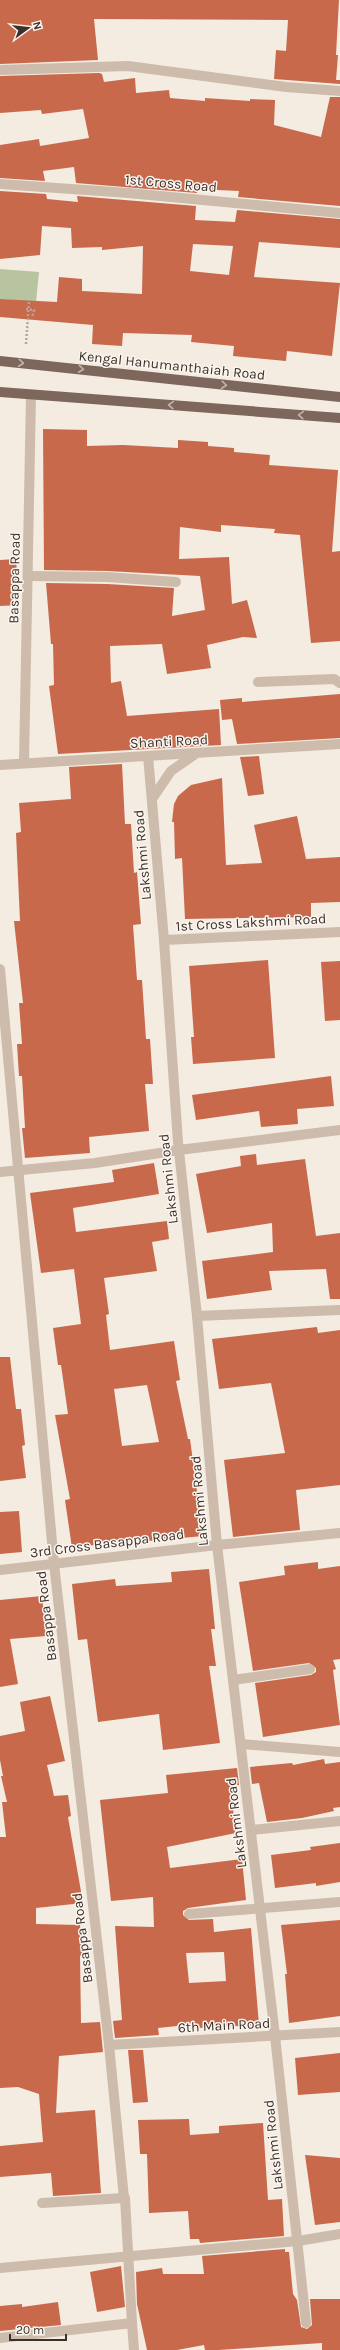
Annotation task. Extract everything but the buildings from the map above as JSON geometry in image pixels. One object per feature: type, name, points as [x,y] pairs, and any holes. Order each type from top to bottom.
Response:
[{"type":"main road","name":"Kengal Hanumanthaiah Road","points":[[0,361],[340,397]]},
{"type":"main road","points":[[0,392],[340,418]]},
{"type":"street","points":[[0,70],[128,66],[286,87],[340,91]]},
{"type":"street","name":"1st Cross Road","points":[[0,184],[128,193],[340,212]]},
{"type":"street","name":"Basappa Road","points":[[24,762],[31,395]]},
{"type":"street","points":[[28,576],[107,577],[176,582]]},
{"type":"street","points":[[258,682],[334,679],[340,683]]},
{"type":"street","name":"Shanti Road","points":[[0,765],[24,762],[340,744]]},
{"type":"street","points":[[151,799],[171,771],[197,753]]},
{"type":"street","name":"Lakshmi Road","points":[[148,756],[164,940],[179,1150],[197,1316],[217,1545],[275,2036],[306,2323]]},
{"type":"street","name":"1st Cross Lakshmi Road","points":[[164,940],[340,932]]},
{"type":"street","name":"Basappa Road","points":[[0,969],[54,1564],[125,2198],[134,2350]]},
{"type":"street","points":[[0,1172],[95,1163],[179,1150],[340,1130]]},
{"type":"street","points":[[197,1316],[340,1310]]},
{"type":"street","name":"3rd Cross Basappa Road","points":[[0,1570],[217,1545],[340,1533]]},
{"type":"street","points":[[233,1680],[310,1669]]},
{"type":"street","points":[[241,1744],[340,1752]]},
{"type":"street","points":[[251,1830],[340,1821]]},
{"type":"street","points":[[189,1914],[340,1902]]},
{"type":"street","name":"6th Main Road","points":[[109,2045],[340,2032]]},
{"type":"street","points":[[42,2203],[124,2198]]},
{"type":"street","points":[[0,2268],[298,2241],[340,2234]]},
{"type":"street","points":[[0,2338],[132,2323]]},
{"type":"path","points":[[26,344],[29,301]]},
{"type":"path","points":[[26,309],[33,310]]},
{"type":"path","points":[[28,318],[32,318],[33,310]]},
{"type":"path","points":[[32,318],[33,310]]},
{"type":"green space","points":[[0,269],[39,272],[36,302],[0,299]]}]
